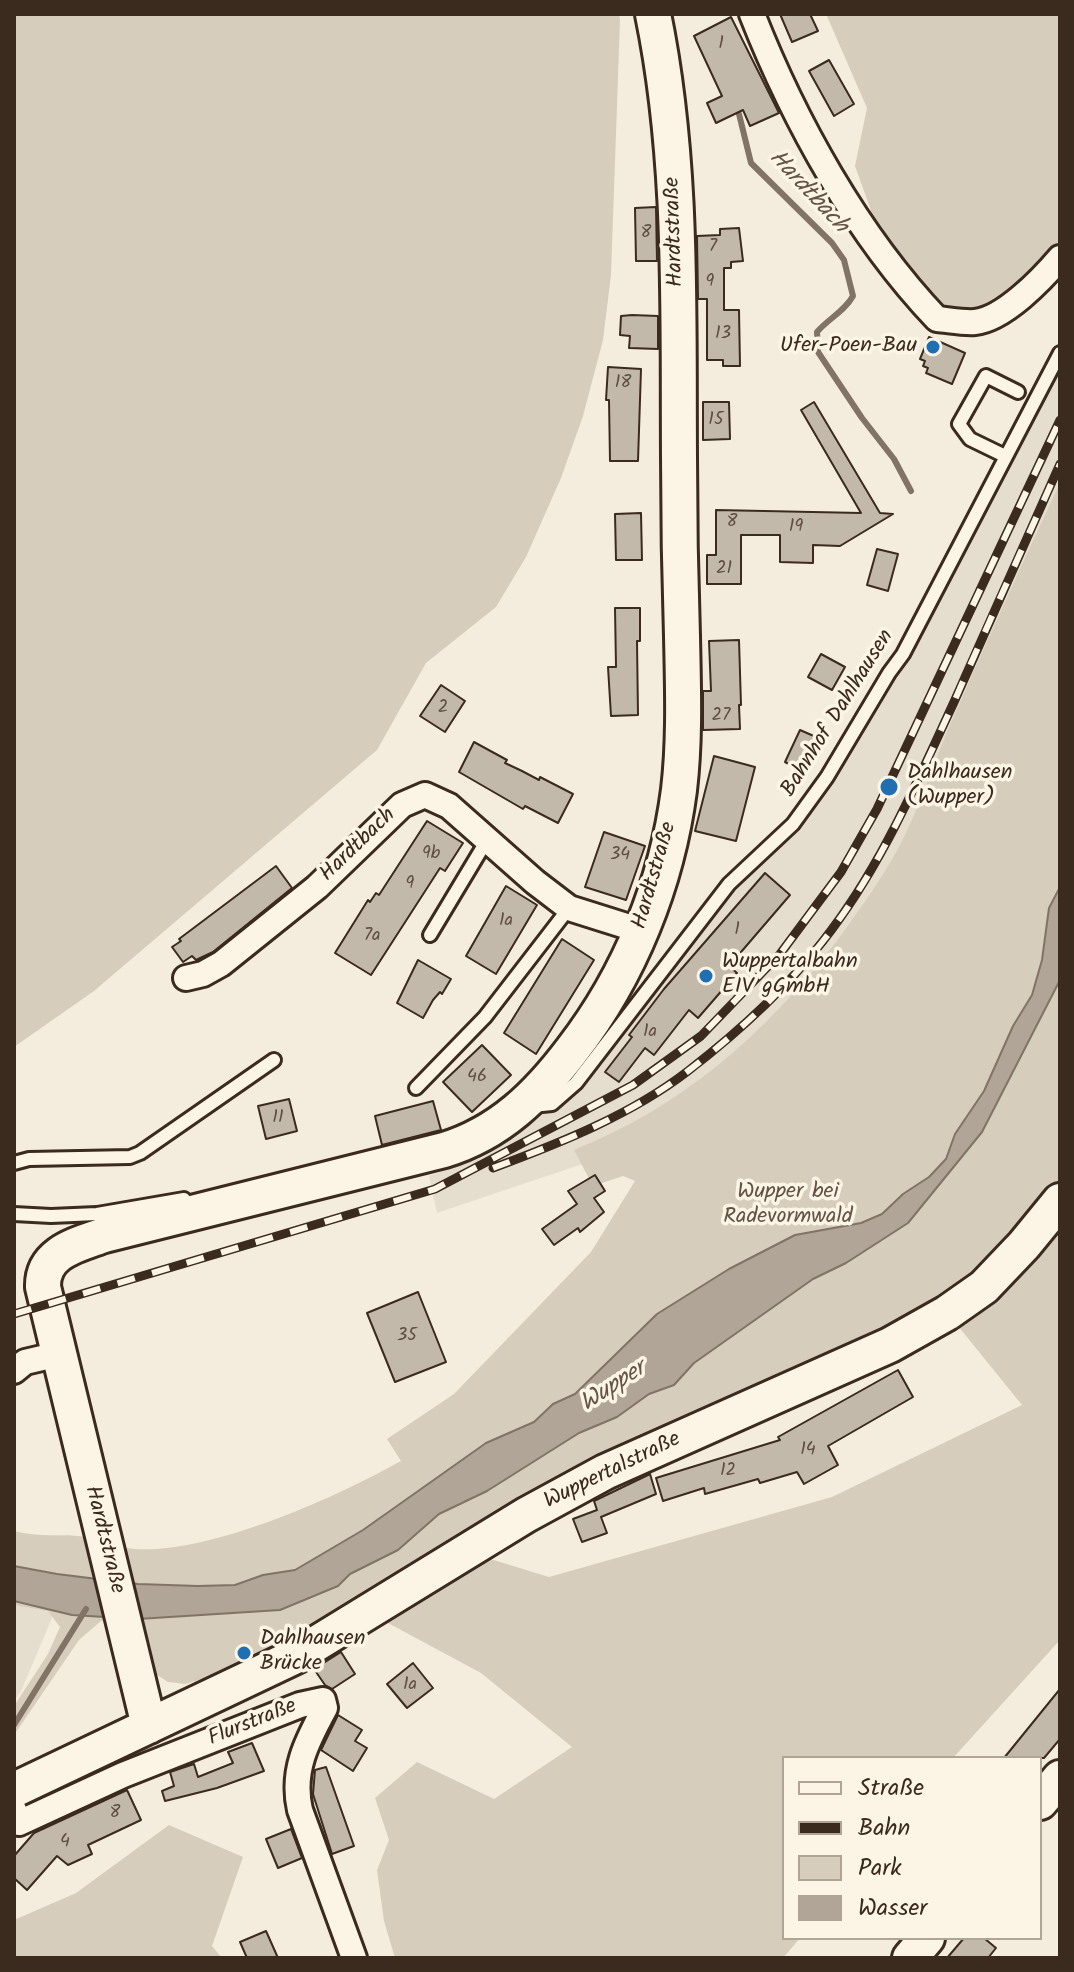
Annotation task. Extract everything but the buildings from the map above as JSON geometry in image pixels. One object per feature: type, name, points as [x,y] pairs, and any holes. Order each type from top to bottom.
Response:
[{"type":"main road","name":"Hardtstraße","points":[[149,1726],[43,1287],[45,1270],[55,1257],[70,1248],[104,1235],[465,1144],[495,1128],[520,1108],[581,1039],[642,931],[665,859],[675,811],[682,747],[683,698],[676,200],[665,78],[653,14]]},
{"type":"main road","name":"Wuppertalstraße","points":[[15,1813],[149,1726],[296,1656],[526,1515],[605,1472],[890,1345],[947,1313],[984,1287],[1060,1201]]},
{"type":"main road","points":[[910,1958],[925,1940]]},
{"type":"street","points":[[752,14],[768,54],[823,160],[904,282],[937,319],[977,322],[989,317],[1012,305],[1042,279],[1060,258]]},
{"type":"street","name":"Hardtbach","points":[[186,978],[203,974],[221,964],[317,887],[391,814],[414,798],[425,795],[438,799],[569,908],[642,931]]},
{"type":"street","points":[[14,1371],[25,1362],[59,1354]]},
{"type":"street","name":"Flurstraße","points":[[15,1813],[321,1699],[325,1708],[299,1765],[297,1794],[300,1810],[354,1958]]},
{"type":"lane","name":"Bahnhof Dahlhausen","points":[[520,1108],[552,1104],[576,1083],[729,884],[793,824],[827,777],[903,654],[1060,353]]},
{"type":"lane","points":[[1005,456],[970,439],[959,424],[986,376],[1018,392]]},
{"type":"lane","points":[[430,935],[487,840]]},
{"type":"lane","points":[[416,1088],[485,1017],[569,908]]},
{"type":"lane","points":[[14,1163],[29,1159],[130,1157],[274,1060]]},
{"type":"lane","points":[[14,1214],[97,1214],[198,1197],[209,1200],[214,1208]]},
{"type":"shaded area","points":[[1060,353],[1060,555],[853,961],[618,1152],[437,1213],[429,1176],[482,1158],[513,1136],[520,1108],[576,1083],[729,884],[793,824],[889,673]]},
{"type":"shaded area","points":[[14,1601],[55,1611],[14,1701]]},
{"type":"green space","points":[[14,14],[619,14],[620,20],[611,275],[603,340],[583,416],[561,478],[526,557],[496,607],[426,663],[377,750],[94,991],[14,1047]]},
{"type":"green space","points":[[826,14],[1060,14],[1060,246],[1040,277],[977,319],[937,316],[883,244],[855,166],[867,108]]},
{"type":"green space","name":"Wupper bei Radevormwald","points":[[1060,483],[1060,1196],[945,1308],[389,1594],[219,1674],[185,1684],[168,1682],[151,1671],[131,1615],[101,1621],[79,1640],[14,1735],[14,1706],[48,1654],[60,1627],[48,1611],[14,1605],[14,1531],[87,1537],[135,1549],[165,1548],[235,1533],[342,1491],[401,1461],[387,1439],[454,1394],[591,1252],[635,1181],[623,1176],[593,1186],[574,1150],[650,1113],[717,1066],[778,1010],[842,934],[885,871],[907,831],[941,746]]},
{"type":"green space","points":[[1060,1209],[1060,1640],[955,1756],[782,1756],[782,1940],[798,1940],[783,1958],[395,1958],[384,1921],[377,1870],[389,1840],[375,1798],[417,1762],[494,1799],[572,1747],[481,1673],[375,1616],[474,1554],[549,1577],[832,1497],[1022,1405],[954,1321]]},
{"type":"green space","points":[[169,1825],[243,1857],[212,1946],[222,1958],[14,1958],[14,1920],[76,1893]]},
{"type":"water","name":"Wupper","points":[[1060,887],[1060,980],[982,1132],[908,1223],[846,1263],[813,1279],[694,1363],[674,1385],[649,1394],[617,1417],[579,1433],[487,1491],[439,1514],[398,1550],[350,1574],[338,1586],[280,1610],[138,1619],[72,1615],[14,1601],[14,1566],[138,1584],[198,1586],[235,1585],[263,1575],[295,1570],[363,1530],[486,1443],[534,1422],[553,1404],[575,1394],[657,1314],[729,1269],[795,1235],[861,1223],[882,1214],[903,1194],[929,1177],[946,1159],[955,1134],[984,1091],[1013,1026],[1032,995],[1042,960],[1049,908]]},
{"type":"waterway","name":"Hardtbach","points":[[739,114],[751,163],[832,243],[844,260],[853,296],[817,332],[818,352],[894,459],[911,491]]},
{"type":"waterway","points":[[14,1725],[86,1609]]},
{"type":"railway","points":[[14,1314],[435,1189],[633,1085],[701,1036],[780,954],[841,872],[877,809],[1060,420]]},
{"type":"railway","points":[[493,1168],[594,1127],[666,1087],[760,1010],[823,941],[862,885],[911,795],[1060,464]]},
{"type":"place","name":"Ufer-Poen-Bau","points":[[933,347]]},
{"type":"place","name":"Dahlhausen (Wupper)","points":[[889,787]]},
{"type":"place","name":"Wuppertalbahn EIV gGmbH","points":[[706,976]]},
{"type":"place","name":"Dahlhausen Brücke","points":[[244,1653]]}]
